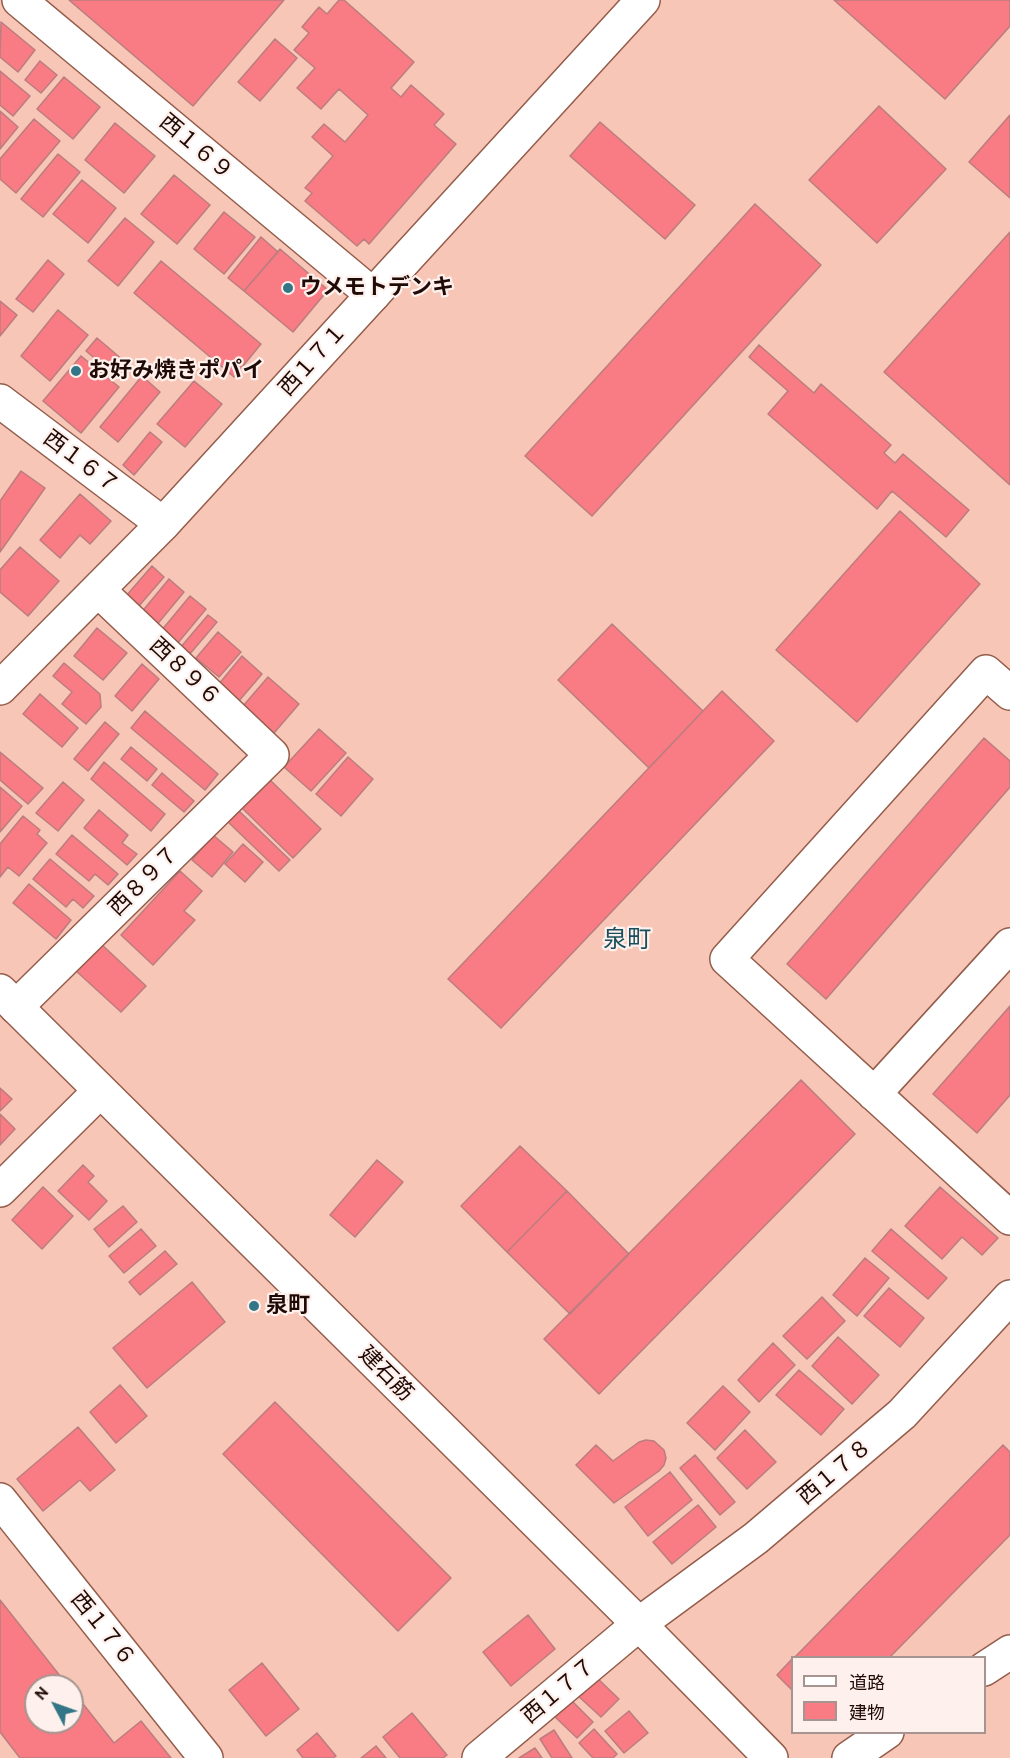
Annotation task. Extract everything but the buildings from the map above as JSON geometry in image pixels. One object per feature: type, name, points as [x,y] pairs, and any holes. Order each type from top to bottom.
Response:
[{"type":"street","name":"西１６９","points":[[19,0],[373,295]]},
{"type":"street","name":"西１７１","points":[[0,688],[163,524],[373,295],[630,4]]},
{"type":"street","name":"西１６７","points":[[0,401],[163,524]]},
{"type":"street","name":"西８９６","points":[[98,590],[272,755]]},
{"type":"street","points":[[1010,693],[986,672],[727,959],[1010,1218]]},
{"type":"street","name":"西８９７","points":[[8,999],[272,755]]},
{"type":"street","points":[[874,1094],[1010,945]]},
{"type":"street","name":"建石筋","points":[[8,999],[639,1624],[771,1758]]},
{"type":"street","points":[[0,1190],[100,1091]]},
{"type":"street","name":"西１７８","points":[[639,1624],[756,1538],[902,1414],[1010,1297]]},
{"type":"street","name":"西１７６","points":[[0,1500],[206,1758]]},
{"type":"street","name":"西１７７","points":[[479,1758],[639,1624]]},
{"type":"street","points":[[986,1668],[1010,1652]]},
{"type":"street","points":[[849,1758],[884,1734]]},
{"type":"place","name":"ウメモトデンキ","points":[[288,288]]},
{"type":"place","name":"お好み焼きポパイ","points":[[76,371]]},
{"type":"place","name":"泉町","points":[[254,1306]]},
{"type":"district","name":"泉町","points":[[627,940]]}]
